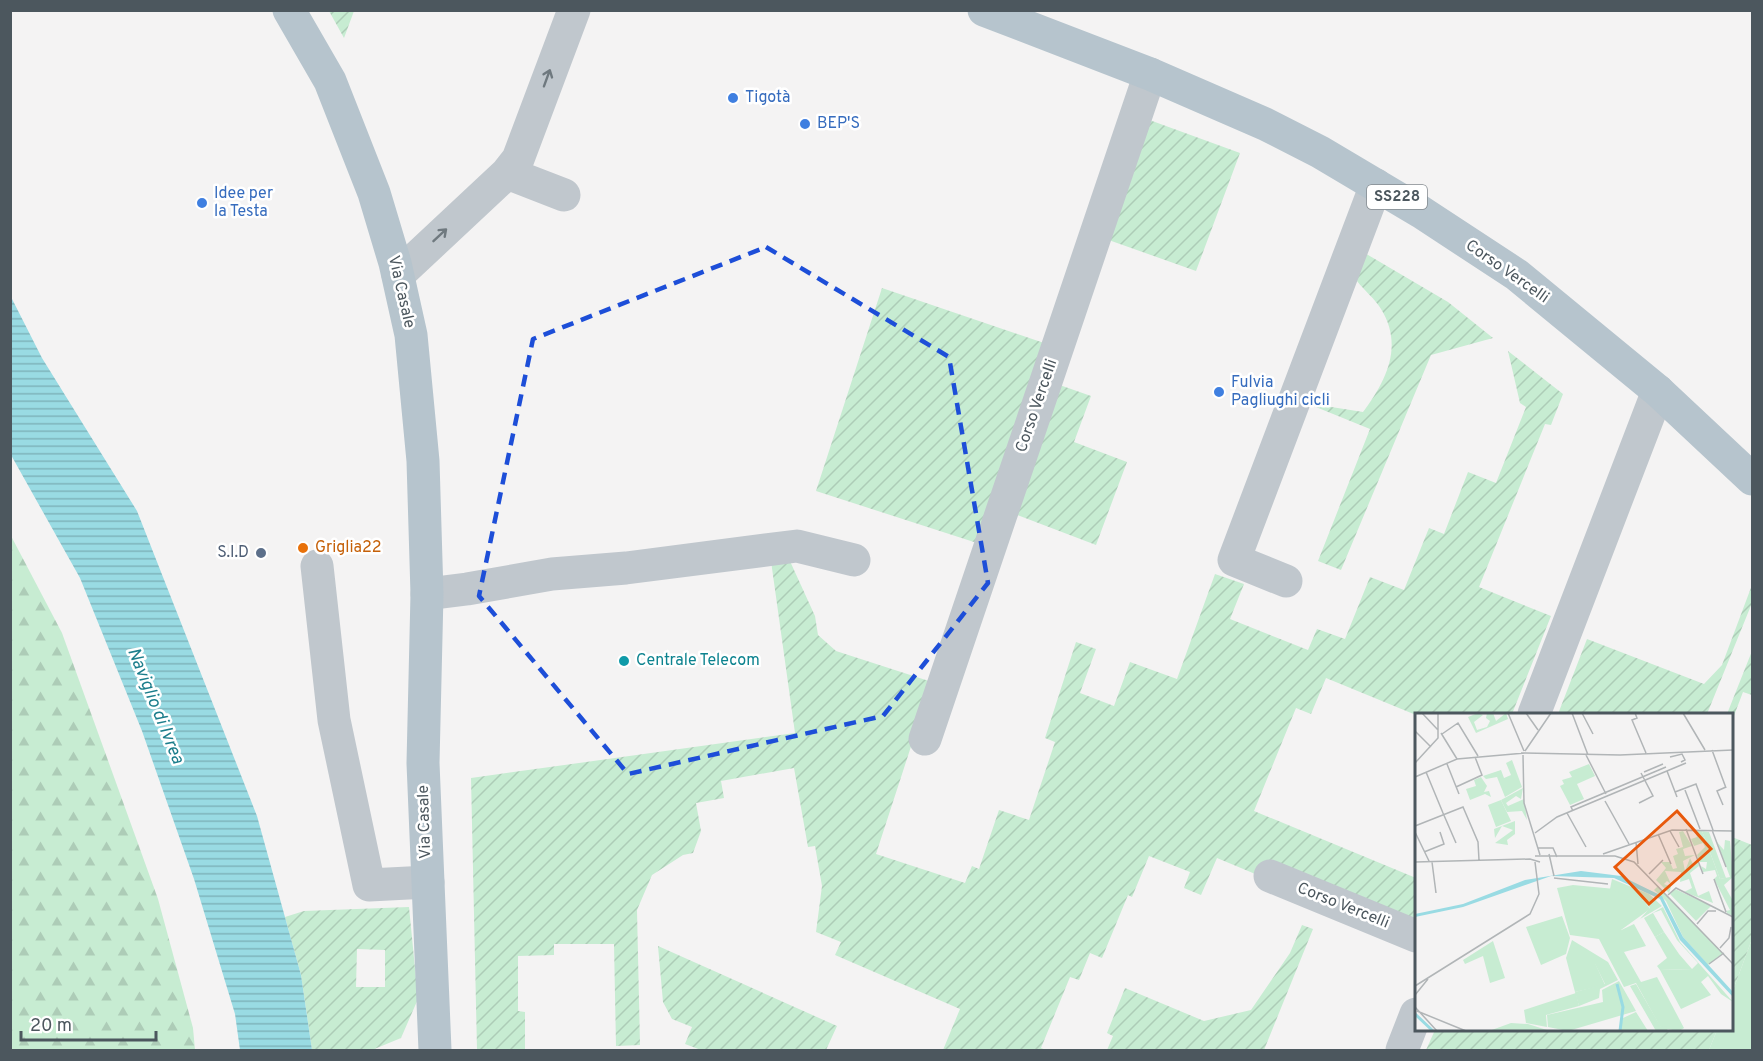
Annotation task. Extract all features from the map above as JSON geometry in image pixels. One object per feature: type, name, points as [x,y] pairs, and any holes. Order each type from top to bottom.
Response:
[{"type":"main road","name":"Via Casale","points":[[289,10],[330,81],[374,193],[398,275],[411,336],[423,461],[427,594],[423,763],[435,1050]]},
{"type":"main road","name":"Corso Vercelli","points":[[984,10],[1150,75],[1289,135],[1376,185],[1517,275],[1658,391],[1752,479]]},
{"type":"street","points":[[398,275],[507,173],[518,159],[574,10]]},
{"type":"street","name":"Corso Vercelli","points":[[925,739],[1150,75]]},
{"type":"street","points":[[507,173],[564,195]]},
{"type":"street","points":[[1286,581],[1234,560],[1376,185]]},
{"type":"street","points":[[1534,713],[1658,391]]},
{"type":"street","points":[[427,594],[552,574],[797,546],[854,560]]},
{"type":"street","points":[[317,566],[334,720],[369,885],[428,882]]},
{"type":"street","name":"Corso Vercelli","points":[[1270,876],[1415,936]]},
{"type":"street","points":[[1402,1050],[1415,1017]]},
{"type":"highlighted area","points":[[766,247],[949,357],[988,583],[883,716],[628,774],[479,596],[533,339]]},
{"type":"green space","points":[[329,11],[354,11],[344,38]]},
{"type":"green space","points":[[1144,118],[1240,153],[1196,271],[1103,238]]},
{"type":"green space","points":[[1363,252],[1448,302],[1493,338],[1431,355],[1341,570],[1318,561],[1370,429],[1306,403],[1363,412],[1385,376],[1391,350],[1391,336],[1381,309],[1357,281]]},
{"type":"green space","points":[[882,288],[1044,343],[977,543],[816,491]]},
{"type":"green space","points":[[1508,351],[1563,394],[1551,425],[1545,424],[1479,587],[1551,616],[1512,713],[1415,715],[1326,678],[1311,714],[1296,708],[1254,811],[1415,878],[1415,929],[1260,876],[1217,858],[1201,895],[1184,888],[1190,872],[1149,856],[1132,897],[1128,895],[1102,958],[1090,953],[1079,980],[1070,977],[1041,1048],[1046,1050],[943,1050],[960,1009],[835,955],[841,942],[816,932],[822,886],[815,846],[808,847],[794,768],[721,781],[724,798],[696,803],[701,831],[693,853],[683,855],[652,875],[637,910],[640,1045],[616,1046],[614,944],[554,944],[554,955],[518,956],[518,1011],[525,1012],[525,1050],[477,1050],[471,778],[795,733],[771,561],[789,559],[815,616],[818,635],[836,651],[932,682],[876,854],[965,883],[972,866],[979,869],[999,810],[1029,820],[1055,742],[1045,738],[1076,642],[1096,649],[1080,693],[1114,706],[1130,662],[1177,679],[1215,574],[1244,584],[1230,619],[1308,650],[1317,629],[1345,639],[1370,577],[1404,590],[1429,528],[1444,534],[1468,472],[1496,483],[1526,407],[1520,403]]},
{"type":"green space","points":[[1054,383],[1091,396],[1074,442],[1127,462],[1096,545],[1007,511]]},
{"type":"green space","points":[[10,534],[62,633],[158,899],[193,1028],[195,1050],[11,1050]]},
{"type":"green space","points":[[1752,585],[1752,603],[1707,713],[1558,713],[1587,639],[1704,684],[1722,665]]},
{"type":"green space","points":[[1752,651],[1752,695],[1743,692],[1733,718],[1733,713],[1727,713]]},
{"type":"green space","points":[[1733,837],[1752,845],[1752,939],[1733,990]]},
{"type":"green space","points":[[409,907],[418,999],[401,1038],[372,1050],[312,1050],[301,975],[285,917],[304,911]],"holes":[[[357,949],[385,950],[385,987],[356,987]]]},
{"type":"green space","points":[[1302,925],[1313,929],[1264,1050],[1107,1050],[1113,1036],[1107,1033],[1125,988],[1204,1021],[1251,1010],[1290,953]]},
{"type":"green space","points":[[1752,939],[1752,1050],[1709,1050],[1717,1031],[1733,1031],[1733,990]]},
{"type":"green space","points":[[658,946],[837,1026],[826,1050],[701,1050],[685,1044],[692,1027],[672,1019],[663,1002]]},
{"type":"green space","points":[[1435,1031],[1717,1031],[1709,1050],[1426,1050]]},
{"type":"water","name":"Naviglio di Ivrea","points":[[10,295],[42,358],[137,511],[257,816],[301,975],[312,1050],[240,1050],[235,1014],[194,879],[142,731],[80,578],[11,455]]},
{"type":"place","name":"Tigotà","points":[[733,98]]},
{"type":"place","name":"BEP'S","points":[[805,124]]},
{"type":"place","name":"Idee per la Testa","points":[[202,203]]},
{"type":"place","name":"Fulvia Pagliughi cicli","points":[[1219,392]]},
{"type":"place","name":"Griglia22","points":[[303,548]]},
{"type":"place","name":"S.I.D","points":[[261,553]]},
{"type":"place","name":"Centrale Telecom","points":[[624,661]]}]
